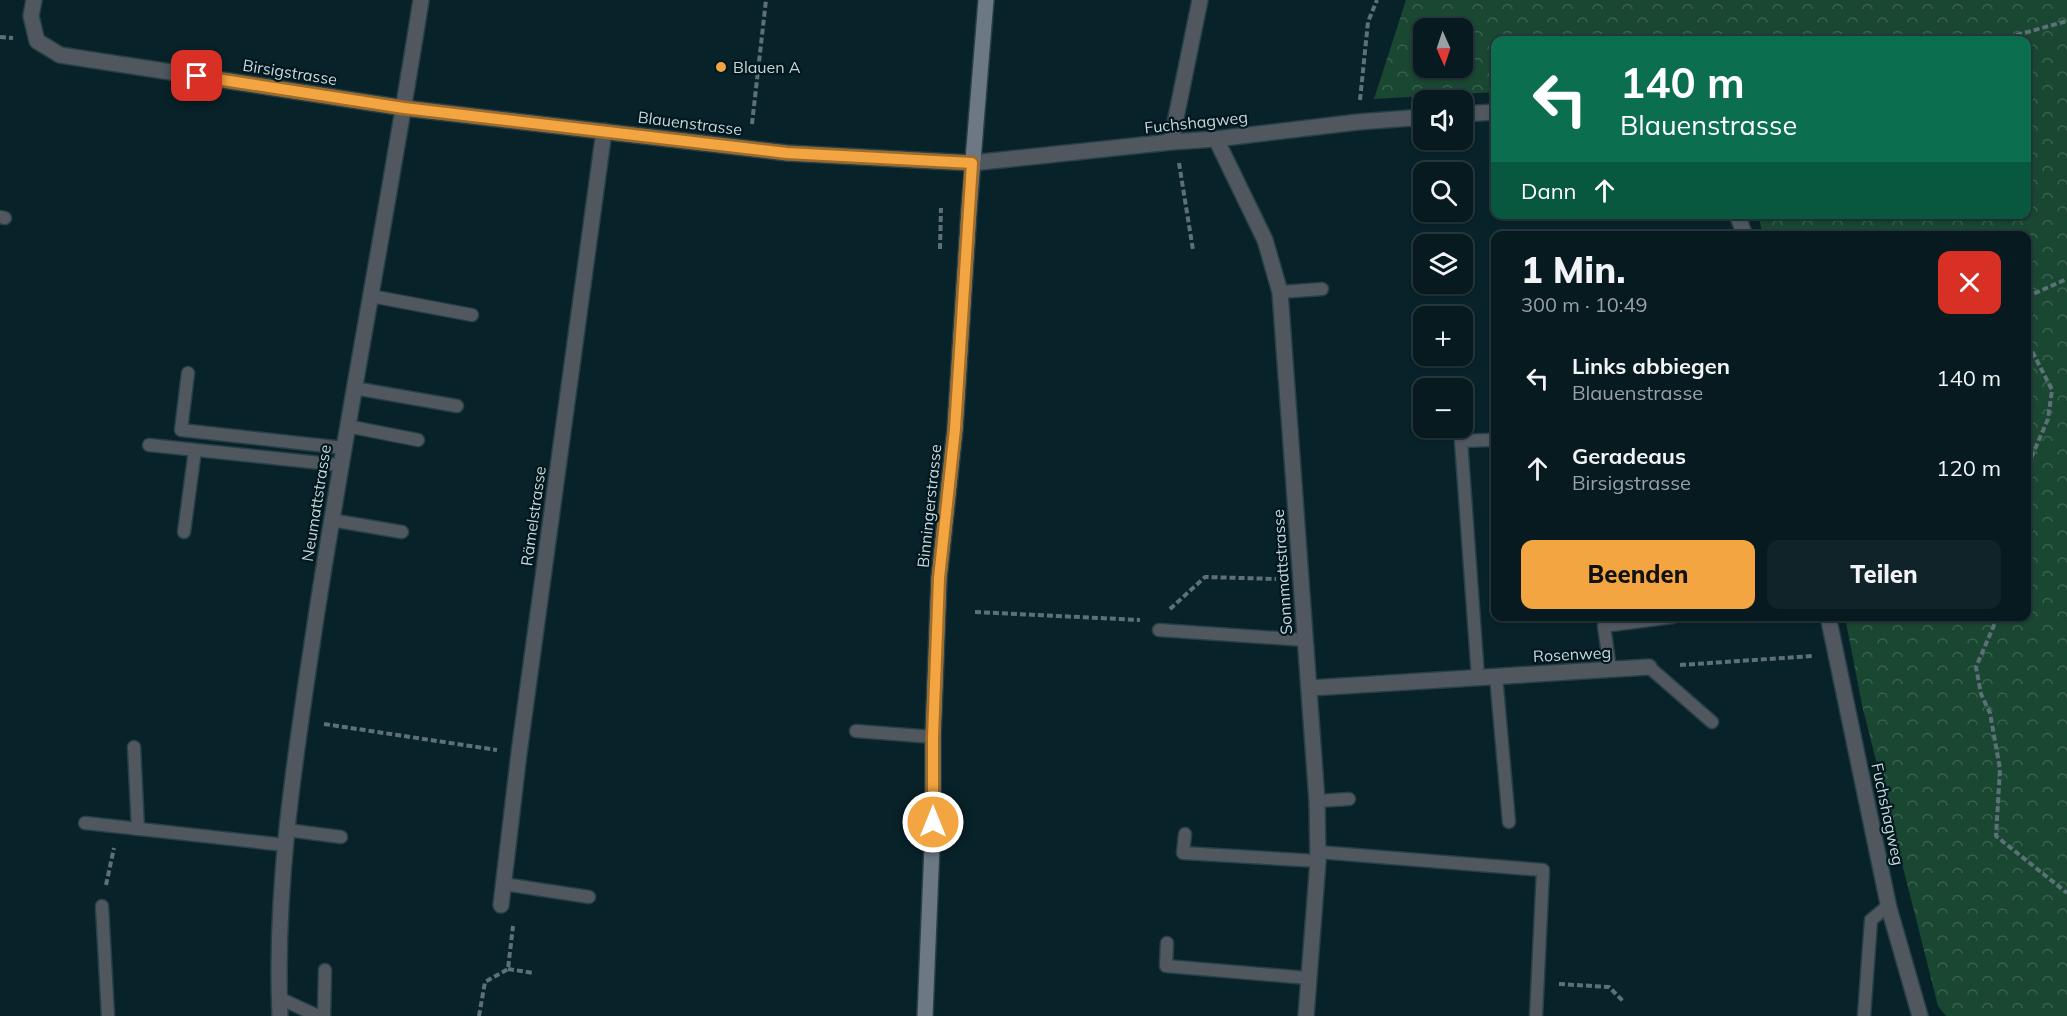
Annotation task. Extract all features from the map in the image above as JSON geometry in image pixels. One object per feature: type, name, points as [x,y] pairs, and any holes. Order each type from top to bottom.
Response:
[{"type":"main road","name":"Binningerstrasse","points":[[925,1016],[939,578],[955,429],[972,163],[986,0]]},
{"type":"street","name":"Birsigstrasse","points":[[34,0],[31,16],[37,41],[60,55],[404,108]]},
{"type":"street","name":"Neumattstrasse","points":[[280,1016],[280,919],[286,837],[301,720],[340,465],[421,0]]},
{"type":"street","points":[[1173,142],[1200,0]]},
{"type":"street","name":"Blauenstrasse","points":[[404,108],[787,153],[972,163]]},
{"type":"street","points":[[1473,113],[1491,112]]},
{"type":"street","name":"Fuchshagweg","points":[[972,163],[1413,118]]},
{"type":"street","name":"Rämelstrasse","points":[[501,905],[519,753],[604,131]]},
{"type":"street","name":"Sonnmattstrasse","points":[[1216,139],[1265,240],[1280,292],[1317,801],[1318,856],[1306,1016]]},
{"type":"street","name":"Fuchshagweg","points":[[1829,621],[1888,905],[1920,1016]]},
{"type":"street","name":"Rosenweg","points":[[1310,688],[1649,667]]},
{"type":"lane","points":[[1280,292],[1322,289]]},
{"type":"lane","points":[[371,296],[472,315]]},
{"type":"lane","points":[[188,374],[181,430],[344,448]]},
{"type":"lane","points":[[354,388],[457,406]]},
{"type":"lane","points":[[347,426],[418,440]]},
{"type":"lane","points":[[1478,677],[1461,441],[1490,440]]},
{"type":"lane","points":[[149,446],[340,465]]},
{"type":"lane","points":[[184,532],[195,450]]},
{"type":"lane","points":[[331,520],[402,532]]},
{"type":"lane","points":[[1610,669],[1604,626],[1642,621]]},
{"type":"lane","points":[[1159,630],[1305,640]]},
{"type":"lane","points":[[1649,667],[1712,722]]},
{"type":"lane","points":[[1496,676],[1509,822]]},
{"type":"lane","points":[[856,731],[933,737]]},
{"type":"lane","points":[[134,747],[138,829]]},
{"type":"lane","points":[[1317,801],[1349,799]]},
{"type":"lane","points":[[85,823],[138,829],[286,837],[341,837]]},
{"type":"lane","points":[[1185,834],[1184,853],[1318,856],[1543,870],[1536,1016]]},
{"type":"lane","points":[[504,884],[589,897]]},
{"type":"lane","points":[[1864,1016],[1871,920],[1888,905]]},
{"type":"lane","points":[[102,906],[108,1016]]},
{"type":"lane","points":[[1167,943],[1166,966],[1308,978]]},
{"type":"lane","points":[[324,1016],[325,970]]},
{"type":"lane","points":[[279,998],[318,1016]]},
{"type":"path","points":[[751,149],[766,0]]},
{"type":"path","points":[[1358,122],[1368,22],[1377,0]]},
{"type":"path","points":[[2013,36],[2067,21]]},
{"type":"path","points":[[1173,142],[1193,250]]},
{"type":"path","points":[[940,260],[941,208]]},
{"type":"path","points":[[2031,295],[2067,279]]},
{"type":"path","points":[[2031,349],[2052,390],[2048,419],[2031,462]]},
{"type":"path","points":[[1165,613],[1205,577],[1301,579]]},
{"type":"path","points":[[975,612],[1146,620]]},
{"type":"path","points":[[1996,621],[1976,667],[1981,694],[1990,713],[2000,769],[1996,836],[2067,892]]},
{"type":"path","points":[[1649,667],[1836,654]]},
{"type":"path","points":[[301,720],[519,753]]},
{"type":"path","points":[[501,905],[514,911],[508,969]]},
{"type":"path","points":[[479,1016],[484,982],[508,969],[534,973]]},
{"type":"path","points":[[1538,982],[1609,987],[1624,1002]]},
{"type":"green space","points":[[1406,0],[2067,0],[2067,1016],[1946,1016],[1938,1006],[1862,705],[1846,621],[2031,621],[2031,231],[1762,231],[1759,219],[2031,219],[2031,36],[1491,36],[1491,92],[1413,90],[1413,97],[1374,99]]},
{"type":"place","name":"Blauen A","points":[[721,67]]},
{"type":"route","points":[[197,76],[404,108],[787,153],[972,163],[955,429],[939,578],[933,737],[933,822]]}]
